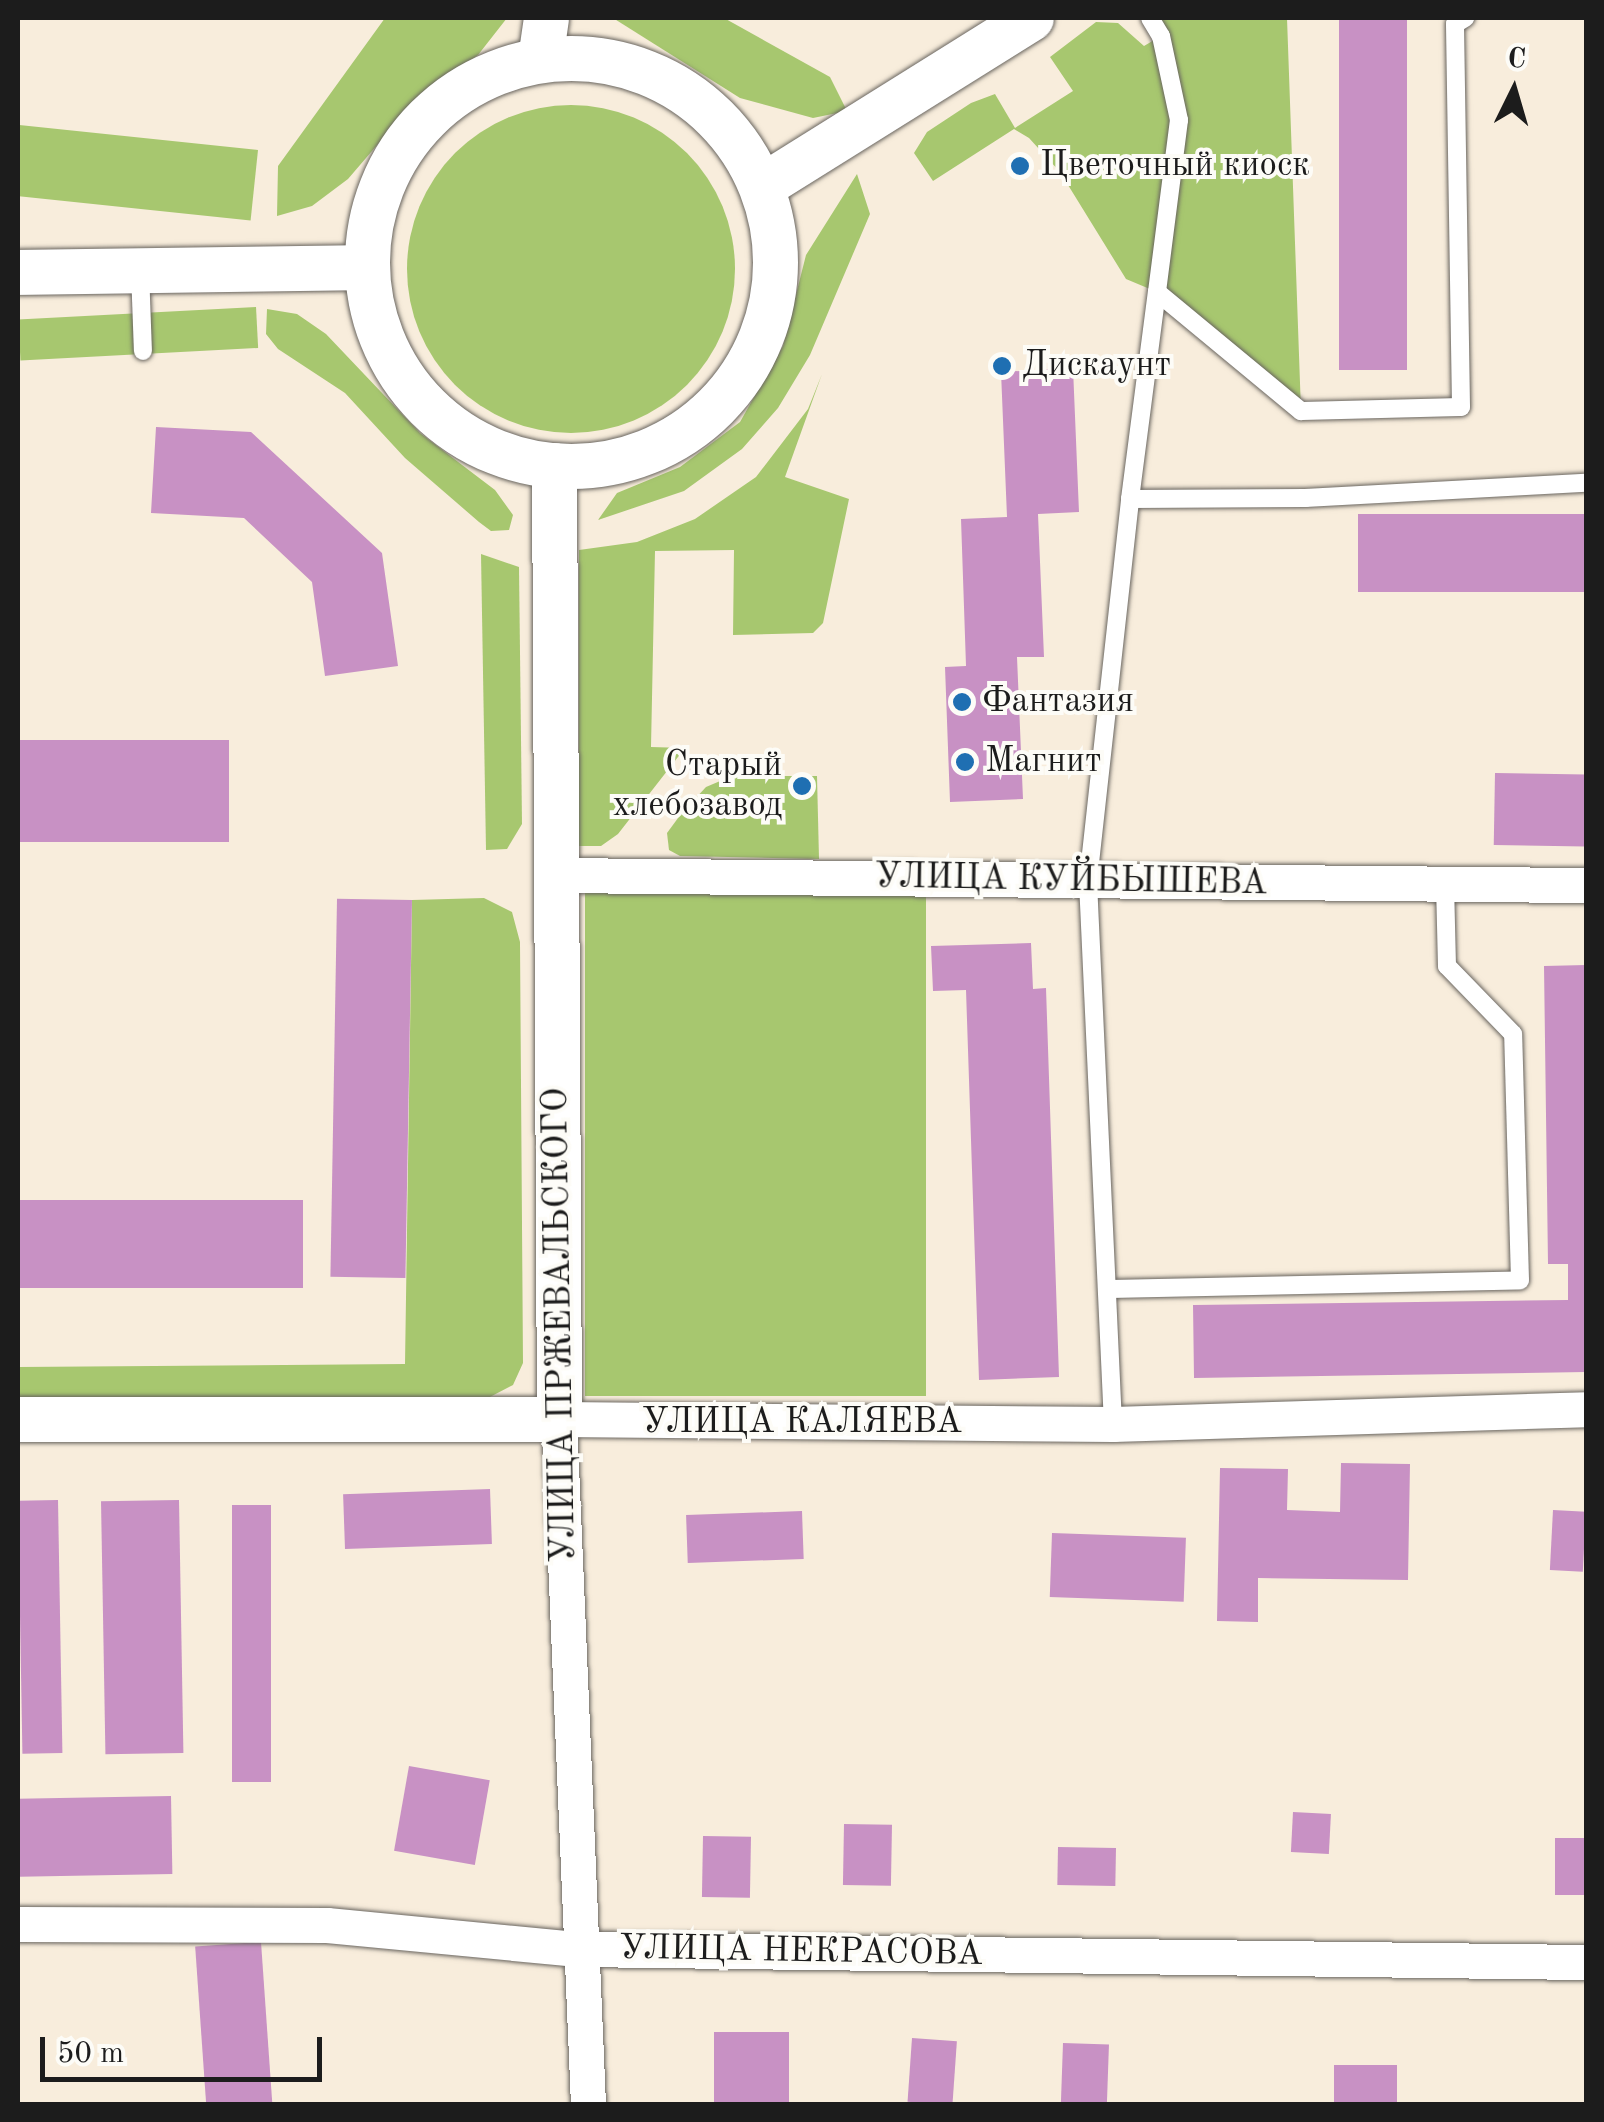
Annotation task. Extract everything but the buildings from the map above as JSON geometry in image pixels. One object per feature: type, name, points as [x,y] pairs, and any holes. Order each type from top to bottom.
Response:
[{"type":"street","points":[[762,186],[1030,18]]},
{"type":"street","points":[[543,38],[673,84],[726,127],[762,186],[776,253],[775,286],[768,318],[740,378],[706,415],[666,444],[603,464],[554,464],[473,441],[420,400],[384,343],[368,267],[384,179],[421,123],[474,81],[543,38]]},
{"type":"street","points":[[18,272],[368,267]]},
{"type":"street","name":"УЛИЦА ПРЖЕВАЛЬСКОГО","points":[[554,464],[560,1419],[578,1948],[588,2104]]},
{"type":"street","name":"УЛИЦА КУЙБЫШЕВА","points":[[556,875],[1586,885]]},
{"type":"street","name":"УЛИЦА КАЛЯЕВА","points":[[18,1419],[1112,1424],[1586,1408]]},
{"type":"street","name":"УЛИЦА НЕКРАСОВА","points":[[18,1924],[327,1925],[578,1948],[1586,1962]]},
{"type":"lane","points":[[1112,1424],[1088,881],[1130,499],[1180,120],[1161,36],[1150,18]]},
{"type":"lane","points":[[1157,292],[1301,411],[1461,407],[1455,24],[1464,18]]},
{"type":"lane","points":[[140,270],[142,350]]},
{"type":"lane","points":[[1130,499],[1305,498],[1586,483]]},
{"type":"lane","points":[[1106,1289],[1520,1280],[1514,1034],[1447,966],[1444,885]]},
{"type":"green space","points":[[385,18],[507,18],[478,55],[414,102],[348,179],[312,206],[277,216],[278,166]]},
{"type":"green space","points":[[613,18],[724,18],[830,77],[847,111],[813,118],[740,98]]},
{"type":"green space","points":[[1161,18],[1287,18],[1301,411],[1157,292],[1126,279],[1060,172],[1029,138],[1014,129],[933,181],[914,153],[927,132],[971,103],[995,94],[1015,128],[1073,91],[1050,57],[1096,22],[1118,23],[1144,46],[1161,36]]},
{"type":"green space","points":[[571,105],[603,108],[634,118],[687,153],[722,206],[732,237],[732,301],[722,332],[687,385],[634,420],[603,430],[571,433],[539,430],[508,420],[455,385],[420,332],[410,301],[407,269],[410,237],[420,206],[455,153],[508,118],[539,108]]},
{"type":"green space","points":[[19,125],[258,150],[251,221],[18,196]]},
{"type":"green space","points":[[857,174],[870,214],[810,355],[778,408],[742,449],[684,491],[598,520],[617,493],[680,467],[740,422],[783,346],[806,255]]},
{"type":"green space","points":[[256,307],[258,348],[20,360],[18,319]]},
{"type":"green space","points":[[267,309],[297,314],[326,334],[420,433],[495,490],[513,515],[509,530],[491,531],[479,522],[405,458],[345,393],[278,349],[266,334]]},
{"type":"green space","points":[[822,374],[785,477],[849,499],[823,623],[813,633],[733,635],[734,550],[655,551],[651,747],[685,748],[618,834],[601,846],[579,846],[579,550],[637,542],[695,519],[756,477],[808,409]]},
{"type":"green space","points":[[481,554],[519,567],[522,824],[507,849],[486,850]]},
{"type":"green space","points":[[732,776],[817,776],[819,859],[680,856],[669,850],[667,833],[681,814],[706,787]]},
{"type":"green space","points":[[585,892],[926,892],[926,1396],[585,1396]]},
{"type":"green space","points":[[484,898],[512,912],[520,942],[523,1363],[513,1385],[488,1398],[18,1401],[18,1367],[405,1364],[412,900]]},
{"type":"place","name":"Цветочный киоск","points":[[1020,166]]},
{"type":"place","name":"Дискаунт","points":[[1002,366]]},
{"type":"place","name":"Фантазия","points":[[962,702]]},
{"type":"place","name":"Магнит","points":[[965,762]]},
{"type":"place","name":"Старый хлебозавод","points":[[802,786]]}]
